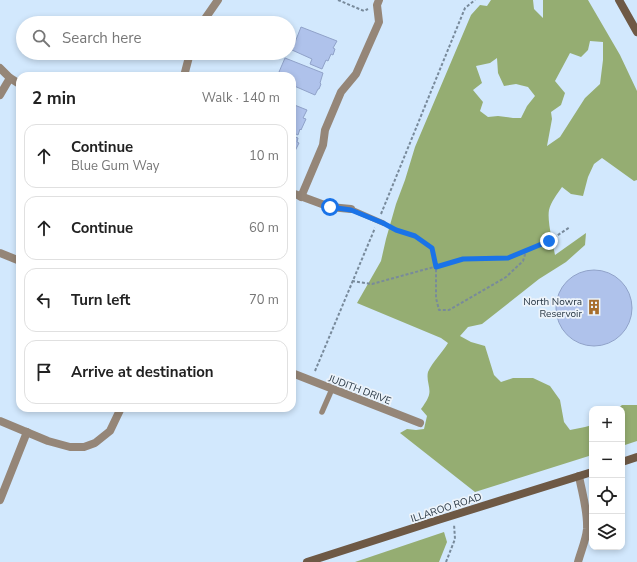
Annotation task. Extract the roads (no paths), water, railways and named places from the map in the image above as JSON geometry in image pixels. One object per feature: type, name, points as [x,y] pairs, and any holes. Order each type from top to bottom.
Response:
[{"type":"main road","points":[[619,0],[637,32]]},
{"type":"main road","points":[[625,461],[637,457]]},
{"type":"main road","name":"ILLAROO ROAD","points":[[307,562],[589,473]]},
{"type":"street","points":[[207,16],[218,0]]},
{"type":"street","points":[[301,197],[323,145],[325,130],[341,92],[356,74],[379,22],[377,5],[379,0]]},
{"type":"street","points":[[185,72],[188,60]]},
{"type":"street","points":[[0,68],[16,82]]},
{"type":"street","points":[[0,95],[10,78]]},
{"type":"street","points":[[296,195],[330,207],[351,210]]},
{"type":"street","points":[[0,253],[16,259]]},
{"type":"street","name":"JUDITH DRIVE","points":[[296,375],[420,423]]},
{"type":"street","points":[[0,421],[48,441],[70,447],[84,447],[95,443],[110,431],[119,412]]},
{"type":"street","points":[[0,500],[27,432]]},
{"type":"street","points":[[578,562],[587,530],[579,476]]},
{"type":"lane","points":[[351,210],[380,222]]},
{"type":"lane","points":[[322,412],[332,389]]},
{"type":"place","name":"North Nowra Reservoir","points":[[594,307]]}]
